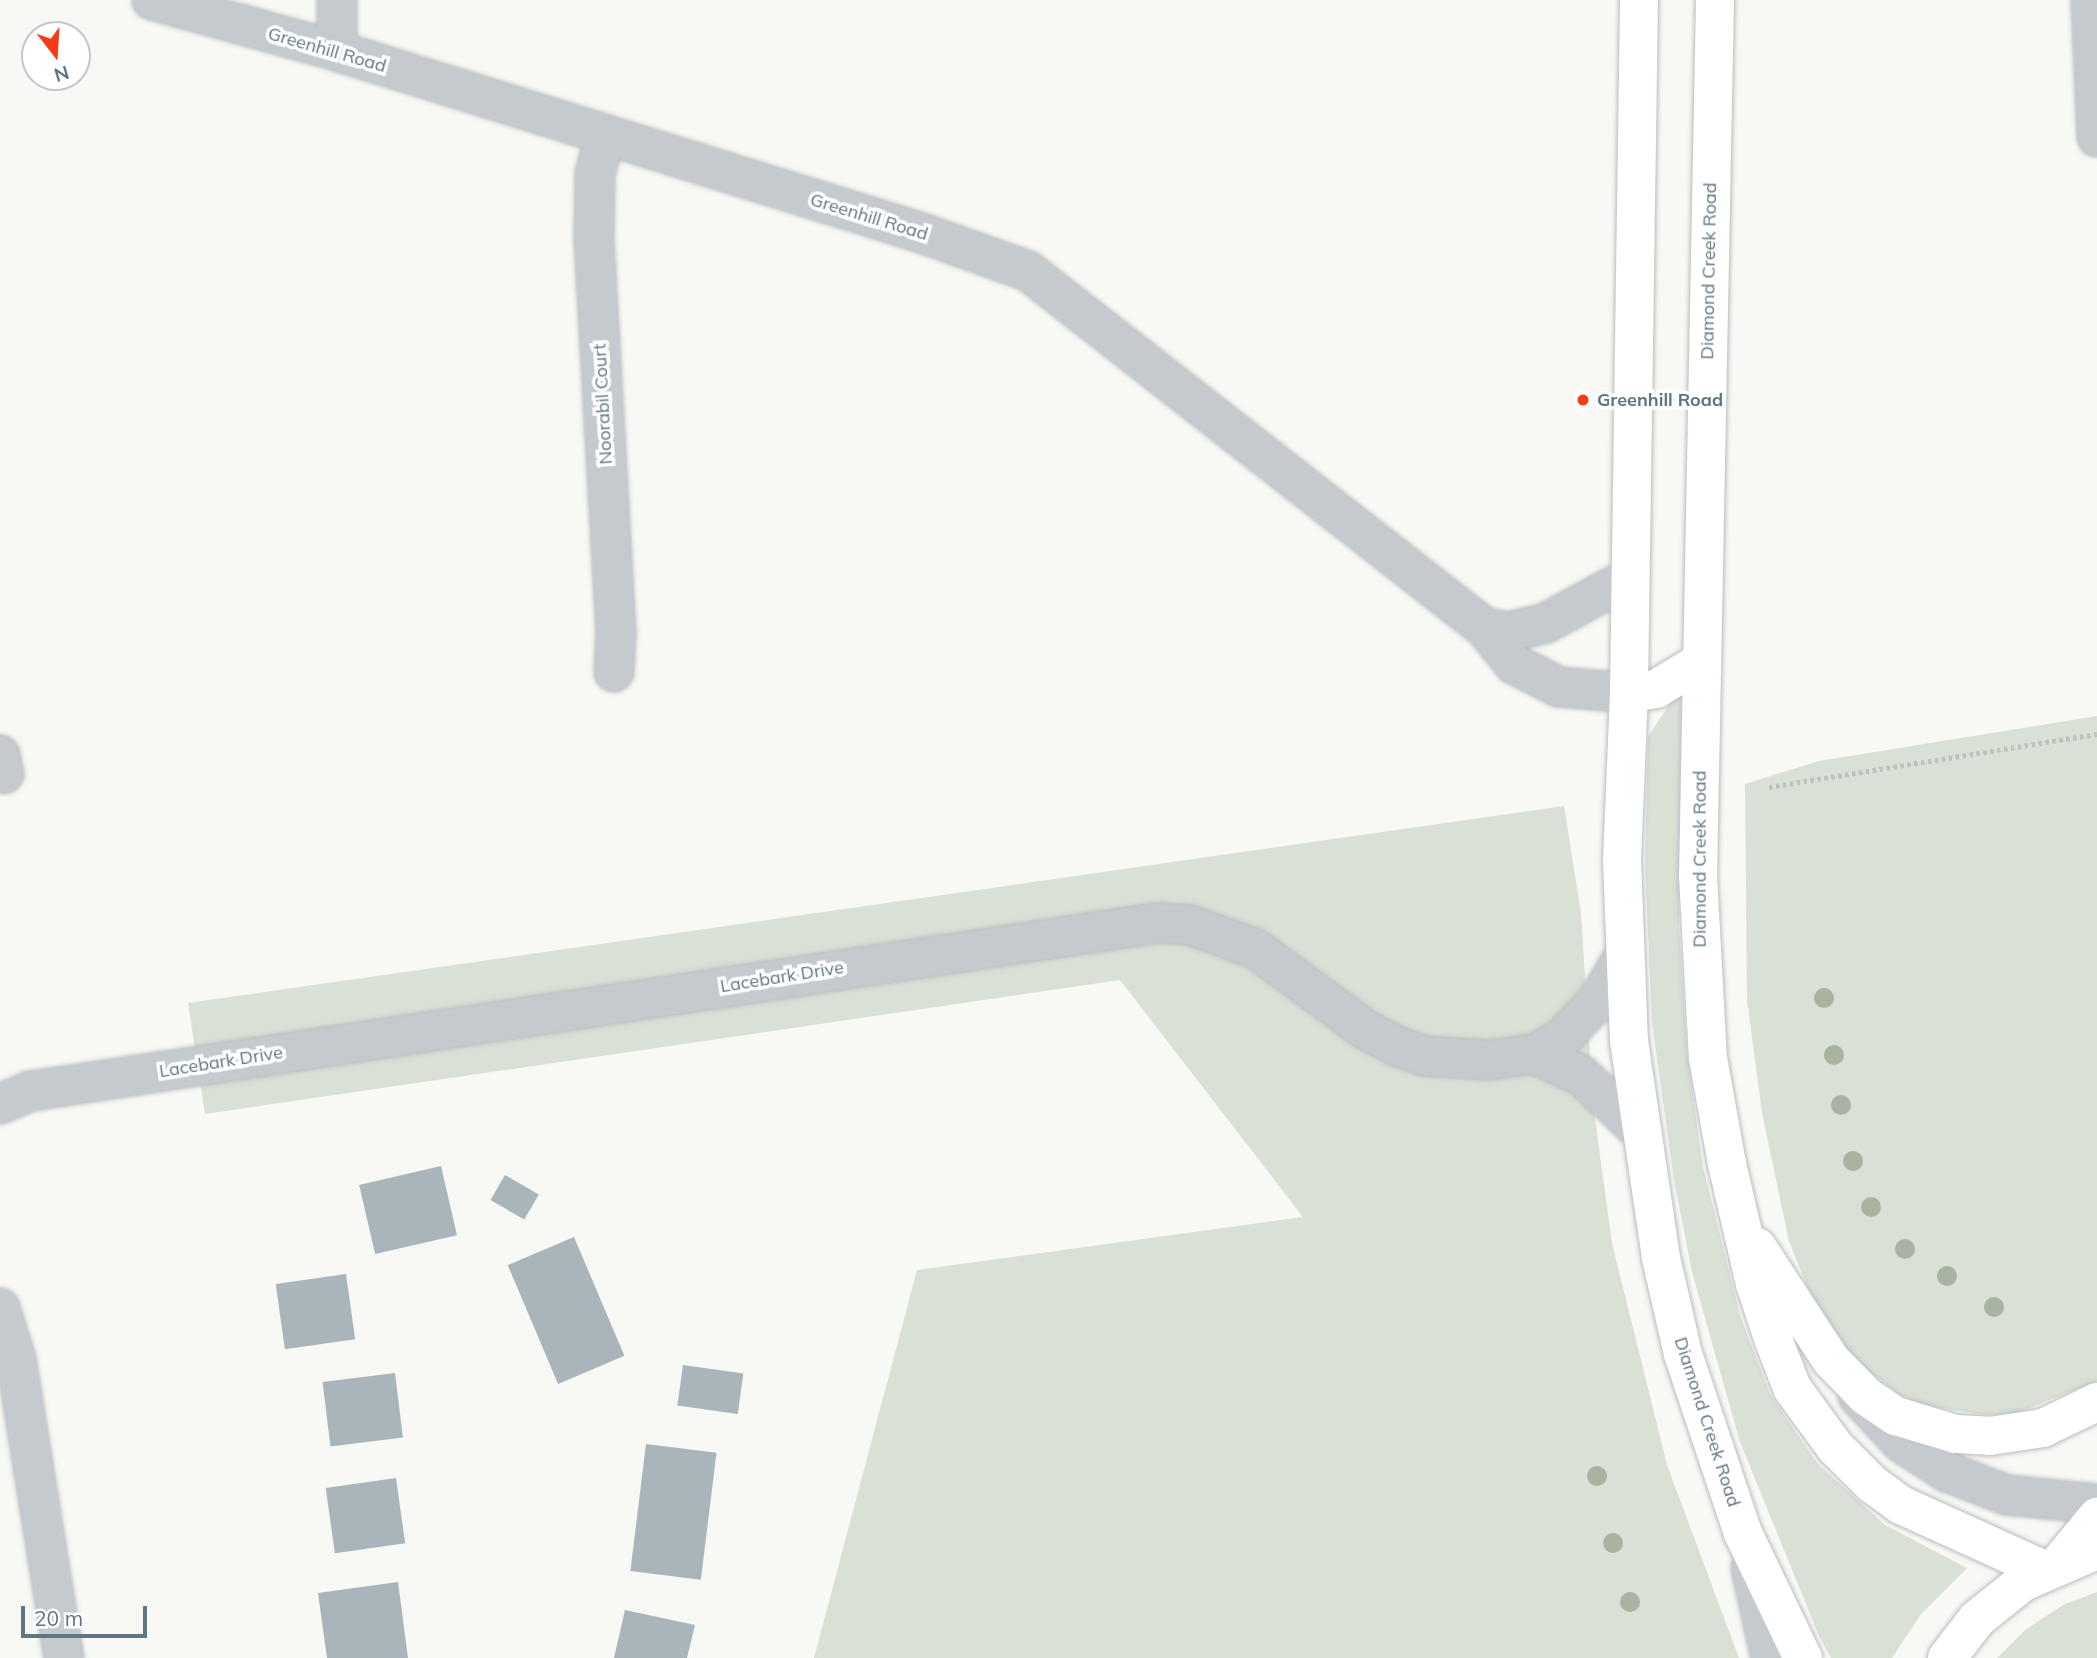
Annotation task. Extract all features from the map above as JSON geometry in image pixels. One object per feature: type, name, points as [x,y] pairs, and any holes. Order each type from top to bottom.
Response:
[{"type":"main road","name":"Diamond Creek Road","points":[[1639,0],[1629,693],[1622,860],[1624,956],[1640,1131],[1683,1354],[1743,1533],[1802,1658]]},
{"type":"main road","name":"Diamond Creek Road","points":[[1715,0],[1698,875],[1704,1020],[1741,1226],[1755,1284],[1792,1388],[1835,1447],[1871,1484],[1901,1504],[2051,1566]]},
{"type":"main road","name":"Greenhill Road","points":[[1629,693],[1656,689],[1702,661]]},
{"type":"main road","points":[[1741,1226],[1841,1371],[1896,1416],[1965,1436],[2043,1428],[2097,1402]]},
{"type":"main road","points":[[1947,1658],[1977,1619],[2051,1566],[2097,1517]]},
{"type":"main road","points":[[2051,1566],[2097,1550]]},
{"type":"street","name":"Greenhill Road","points":[[152,0],[337,51],[605,138],[919,232],[1028,271],[1485,628],[1514,664],[1542,682],[1582,692],[1629,693]]},
{"type":"street","points":[[337,0],[337,51]]},
{"type":"street","points":[[2091,0],[2097,137]]},
{"type":"street","name":"Noorabil Court","points":[[605,138],[595,173],[594,239],[616,632],[614,672]]},
{"type":"street","points":[[1485,628],[1508,632],[1546,623],[1629,578]]},
{"type":"street","name":"Lacebark Drive","points":[[0,1104],[31,1091],[1156,923],[1190,925],[1256,949],[1366,1030],[1424,1056],[1488,1060],[1534,1054],[1582,1021],[1624,956]]},
{"type":"street","points":[[1534,1054],[1581,1075],[1640,1131]]},
{"type":"street","points":[[0,1308],[16,1359],[64,1658]]},
{"type":"street","points":[[1841,1371],[1884,1427],[1947,1472],[2007,1495],[2097,1504]]},
{"type":"street","points":[[1743,1533],[1771,1658]]},
{"type":"path","points":[[1769,788],[2097,734]]},
{"type":"shaded area","points":[[1681,686],[1679,928],[1687,1054],[1703,1167],[1740,1315],[1770,1394],[1817,1463],[1885,1525],[1967,1568],[1921,1614],[1892,1658],[1831,1658],[1819,1636],[1740,1442],[1692,1272],[1674,1180],[1652,1023],[1645,866],[1648,737]]},
{"type":"shaded area","points":[[2097,716],[2097,1381],[2017,1413],[1985,1415],[1928,1406],[1900,1395],[1855,1360],[1816,1309],[1789,1241],[1762,1113],[1747,999],[1745,784],[1819,761]]},
{"type":"shaded area","points":[[1564,806],[1581,913],[1593,1104],[1612,1243],[1667,1465],[1739,1658],[814,1658],[917,1270],[1303,1217],[1120,980],[205,1114],[188,1003]]},
{"type":"shaded area","points":[[2097,1592],[2097,1658],[1997,1658],[2025,1630],[2063,1605]]},
{"type":"building","points":[[441,1166],[457,1235],[375,1254],[359,1185]]},
{"type":"building","points":[[505,1175],[539,1194],[524,1220],[491,1200]]},
{"type":"building","points":[[574,1237],[624,1356],[558,1384],[508,1265]]},
{"type":"building","points":[[346,1274],[355,1339],[285,1349],[276,1284]]},
{"type":"building","points":[[683,1365],[743,1373],[738,1414],[677,1406]]},
{"type":"building","points":[[395,1373],[403,1438],[330,1446],[323,1382]]},
{"type":"building","points":[[646,1444],[716,1453],[701,1580],[630,1571]]},
{"type":"building","points":[[396,1478],[405,1543],[335,1553],[326,1488]]},
{"type":"building","points":[[398,1582],[408,1658],[327,1658],[318,1593]]},
{"type":"building","points":[[625,1610],[695,1625],[687,1658],[614,1658]]},
{"type":"place","name":"Greenhill Road","points":[[1583,400]]}]
